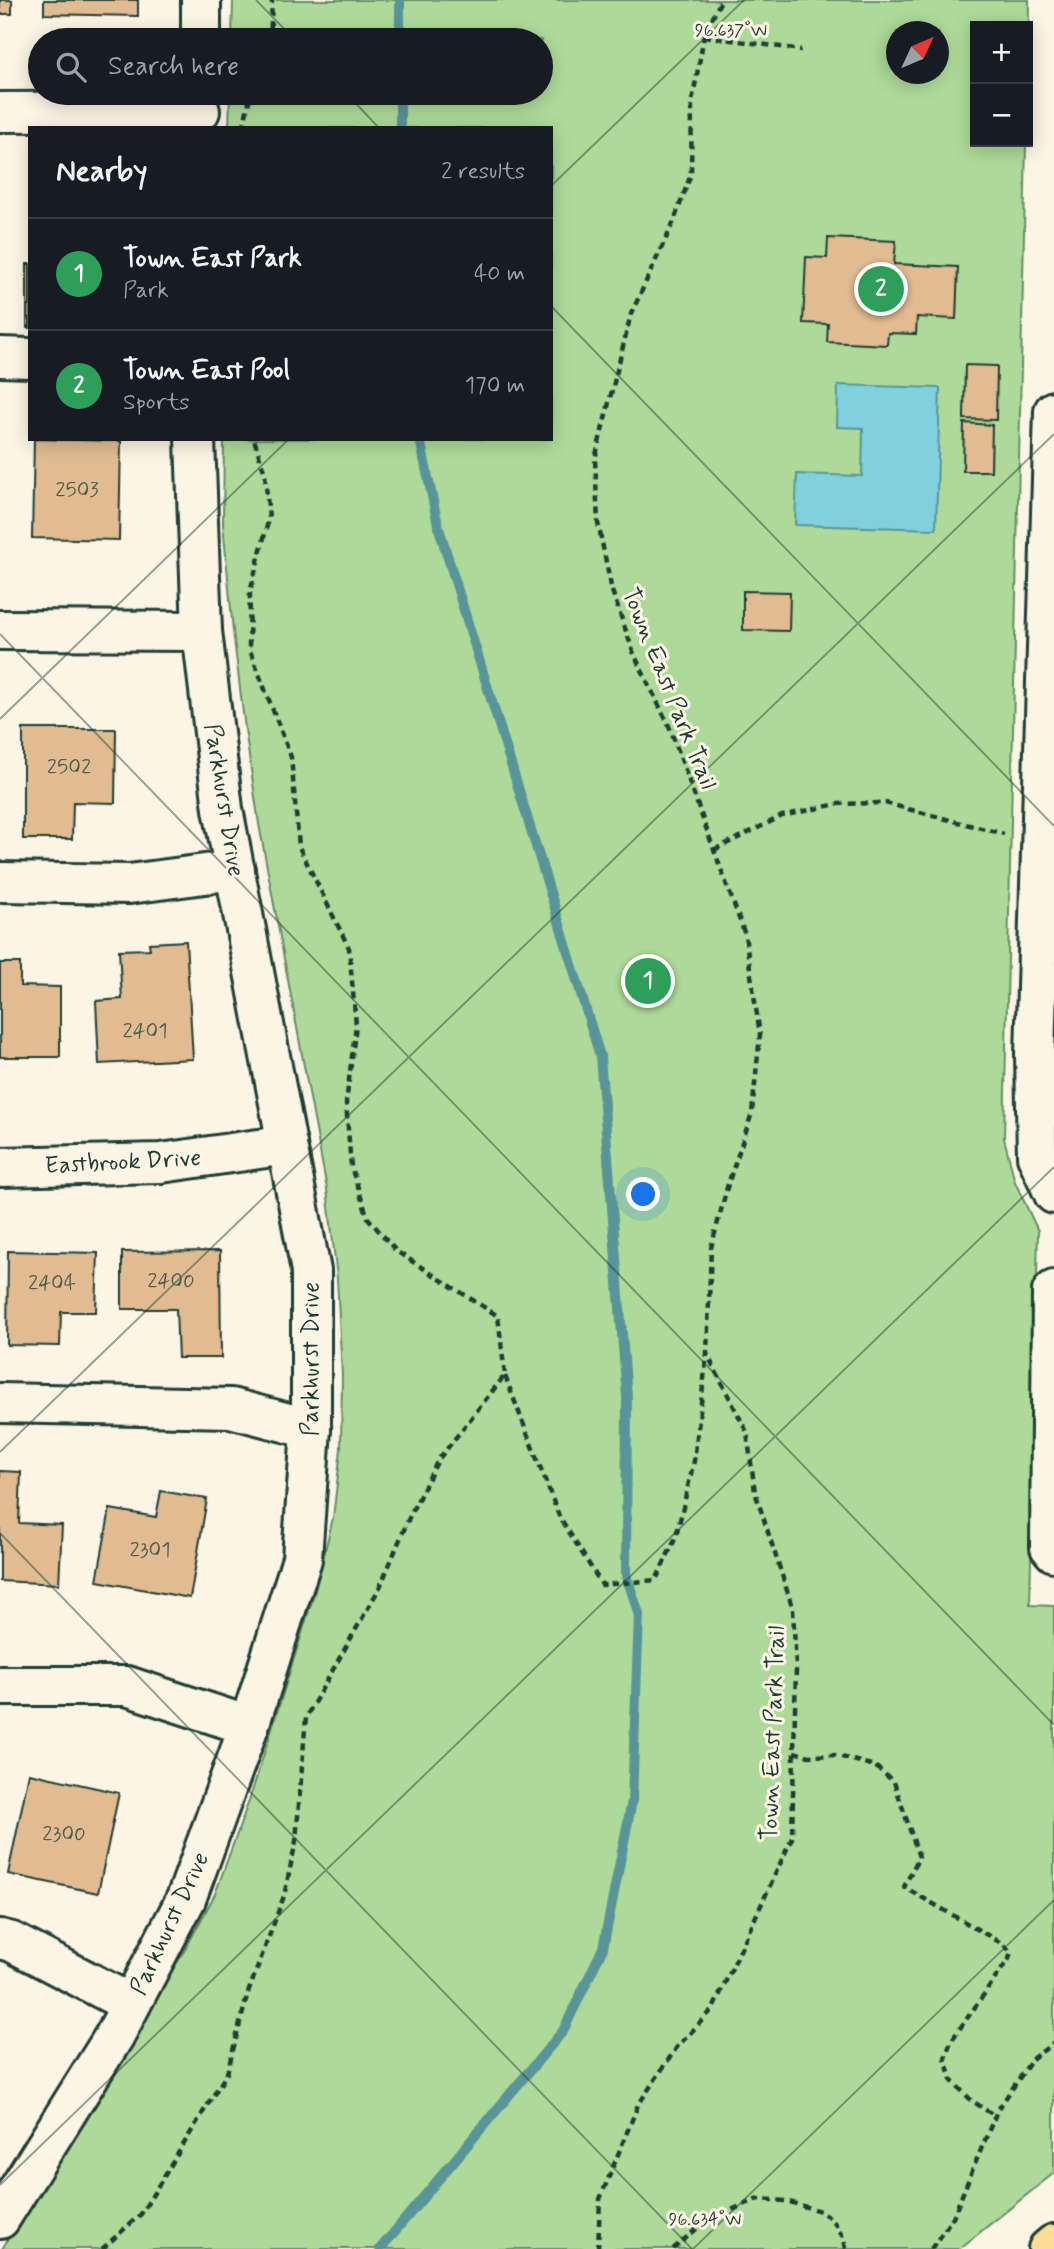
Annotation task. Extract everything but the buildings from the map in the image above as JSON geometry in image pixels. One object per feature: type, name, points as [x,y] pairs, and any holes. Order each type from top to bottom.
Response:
[{"type":"main road","points":[[1048,2249],[1054,2244]]},
{"type":"street","points":[[201,0],[201,28]]},
{"type":"street","points":[[0,112],[200,110]]},
{"type":"street","points":[[0,357],[28,358]]},
{"type":"street","points":[[1054,411],[1049,790],[1042,844],[1045,1056],[1037,1156],[1054,1194]]},
{"type":"street","name":"Parkhurst Drive","points":[[0,2219],[115,2035],[186,1899],[249,1726],[302,1559],[311,1429],[311,1271],[223,809],[202,631],[195,441]]},
{"type":"street","points":[[0,630],[202,631]]},
{"type":"street","points":[[0,882],[129,884],[235,870]]},
{"type":"street","name":"Eastbrook Drive","points":[[0,1167],[161,1163],[287,1145]]},
{"type":"street","points":[[1054,1290],[1050,1547],[1054,1552]]},
{"type":"street","points":[[0,1403],[231,1408],[311,1429]]},
{"type":"street","points":[[0,1686],[127,1685],[249,1726]]},
{"type":"street","points":[[0,1940],[12,1942],[131,2004]]},
{"type":"path","points":[[271,28],[272,0]]},
{"type":"path","name":"Town East Park Trail","points":[[505,1375],[559,1516],[602,1585],[656,1580],[677,1536],[694,1461],[707,1353],[711,1248],[728,1184],[752,1113],[760,1035],[745,935],[669,726],[634,653],[612,591],[598,523],[595,459],[631,314],[674,221],[691,174],[692,102],[704,36],[721,0]]},
{"type":"path","points":[[704,36],[801,50]]},
{"type":"path","points":[[243,126],[248,105]]},
{"type":"path","points":[[714,850],[782,816],[837,804],[885,803],[1042,844]]},
{"type":"path","name":"Town East Park Trail","points":[[598,2249],[600,2199],[638,2105],[677,2047],[713,2009],[792,1838],[796,1668],[793,1609],[755,1492],[747,1432],[707,1353]]},
{"type":"path","points":[[794,1752],[809,1756],[834,1755],[875,1766],[894,1783],[919,1857],[904,1887],[1003,1944],[1011,1952],[1009,1959],[951,2041],[945,2059],[951,2080],[971,2100],[995,2116]]},
{"type":"path","points":[[931,2249],[953,2217],[995,2116],[1033,2058],[1054,2043]]},
{"type":"path","points":[[673,2249],[707,2220],[758,2199],[786,2201],[820,2211],[832,2219],[844,2239],[846,2249]]},
{"type":"green space","points":[[233,0],[1029,0],[1029,21],[970,21],[970,147],[1026,147],[1004,1138],[1015,1182],[1038,1231],[1030,1605],[1054,1606],[1054,2173],[959,2249],[2,2249],[186,1948],[215,1894],[250,1798],[314,1595],[333,1518],[341,1449],[342,1375],[337,1278],[327,1189],[259,824],[245,729],[223,524],[224,441],[553,441],[553,126],[229,126],[230,105],[553,105],[553,28],[232,28]]},
{"type":"water","points":[[838,385],[940,388],[936,529],[795,525],[797,474],[862,476],[863,428],[837,427]]},
{"type":"waterway","points":[[400,0],[400,28]]},
{"type":"waterway","points":[[400,105],[400,126]]},
{"type":"waterway","points":[[380,2249],[563,2031],[603,1948],[632,1801],[639,1614],[626,1575],[627,1397],[600,1056],[438,525],[420,441]]},
{"type":"place","name":"Town East Pool","points":[[881,289]]},
{"type":"place","name":"Town East Park","points":[[648,981]]}]
